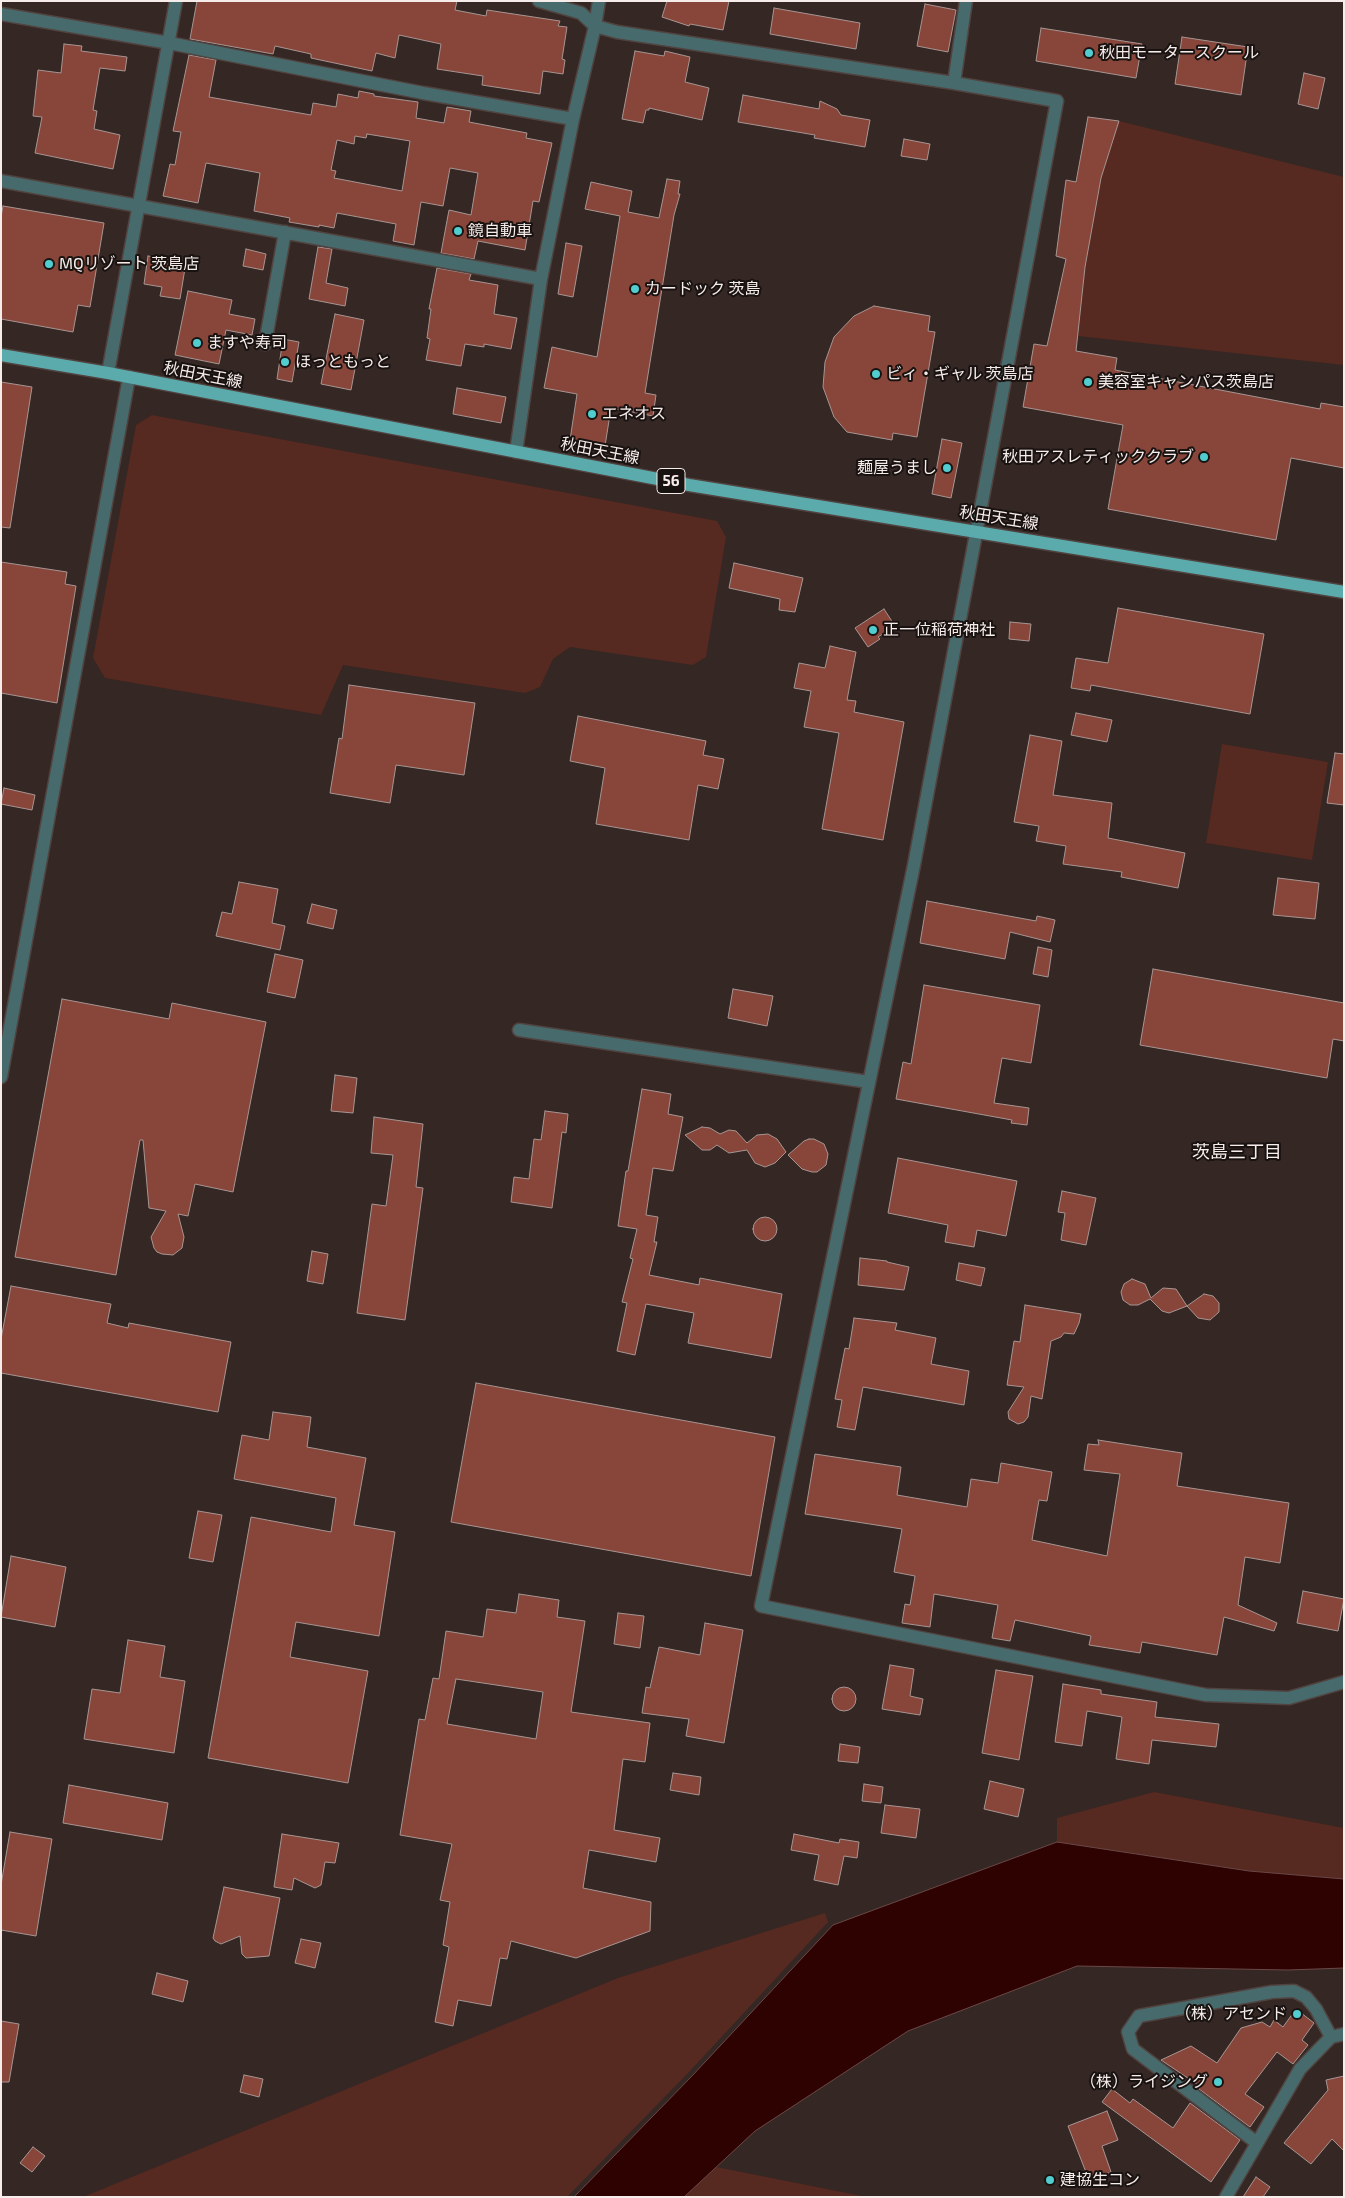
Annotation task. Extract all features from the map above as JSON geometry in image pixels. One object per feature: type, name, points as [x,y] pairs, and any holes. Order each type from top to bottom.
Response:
[{"type":"main road","name":"秋田天王線","points":[[1,355],[108,373],[689,485],[1344,592]]},
{"type":"street","points":[[108,373],[176,1]]},
{"type":"street","points":[[540,1],[581,13],[595,26],[617,32],[954,83],[1057,101],[915,855],[760,1606],[1206,1695],[1289,1698],[1344,1682]]},
{"type":"street","points":[[516,452],[541,279],[573,120],[595,26],[598,1]]},
{"type":"street","points":[[954,83],[966,1]]},
{"type":"street","points":[[1,14],[169,43],[423,93],[573,120]]},
{"type":"street","points":[[1,181],[541,279]]},
{"type":"street","points":[[265,344],[285,232]]},
{"type":"street","points":[[1,1076],[7,1015],[129,377]]},
{"type":"street","points":[[519,1030],[869,1082]]},
{"type":"street","points":[[1226,2197],[1300,2069],[1337,2035],[1306,1997],[1294,1991],[1272,1992],[1139,2016],[1128,2032],[1133,2049],[1257,2143]]},
{"type":"shaded area","points":[[1119,121],[1344,177],[1344,365],[1078,336],[1085,267],[1101,178]]},
{"type":"shaded area","points":[[152,415],[717,521],[726,537],[706,657],[693,665],[570,647],[553,659],[540,687],[525,693],[343,665],[321,715],[105,678],[93,658],[136,425]]},
{"type":"shaded area","points":[[1222,744],[1328,762],[1312,860],[1206,843]]},
{"type":"shaded area","points":[[1154,1792],[1344,1828],[1344,1879],[1249,1871],[1057,1842],[1057,1818]]},
{"type":"shaded area","points":[[1057,1842],[1249,1871],[1344,1879],[1344,1968],[1288,1970],[1077,1966],[908,2031],[755,2131],[684,2197],[574,2197],[692,2076],[833,1925]]},
{"type":"shaded area","points":[[825,1913],[828,1922],[690,2071],[567,2197],[83,2197],[618,1978]]},
{"type":"shaded area","points":[[716,2167],[867,2197],[684,2197]]},
{"type":"building","points":[[197,1],[457,1],[455,10],[486,16],[487,10],[560,21],[558,26],[567,27],[562,59],[565,60],[563,74],[543,71],[540,94],[482,85],[483,76],[437,69],[441,44],[399,35],[395,58],[376,53],[372,71],[311,58],[311,54],[275,46],[273,54],[190,39]]},
{"type":"building","points":[[667,1],[729,1],[723,30],[690,24],[689,26],[662,17]]},
{"type":"building","points":[[925,4],[956,10],[948,52],[917,46]]},
{"type":"building","points":[[774,8],[860,23],[856,49],[770,34]]},
{"type":"building","name":"秋田モータースクール","points":[[1041,28],[1142,44],[1136,78],[1036,61]]},
{"type":"building","name":"秋田モータースクール","points":[[1182,37],[1248,47],[1241,95],[1175,84]]},
{"type":"building","points":[[64,44],[82,46],[81,51],[127,57],[125,71],[100,68],[93,110],[97,111],[94,129],[120,135],[113,169],[35,153],[42,117],[33,116],[38,70],[61,73]]},
{"type":"building","points":[[635,51],[664,56],[665,51],[690,57],[685,82],[709,88],[702,120],[649,108],[649,110],[646,110],[643,123],[622,119]]},
{"type":"building","points":[[189,55],[216,60],[209,97],[311,115],[313,103],[336,107],[338,94],[358,98],[359,91],[374,94],[374,96],[418,102],[416,118],[444,123],[447,107],[471,111],[469,122],[527,133],[526,138],[552,143],[539,202],[533,201],[525,250],[478,241],[474,259],[441,253],[449,210],[471,215],[478,173],[450,168],[443,206],[421,202],[414,245],[393,241],[396,224],[337,213],[334,228],[319,225],[319,227],[289,222],[290,218],[254,211],[260,173],[206,163],[198,203],[163,196],[170,164],[175,165],[181,132],[173,131]],"holes":[[[367,134],[410,141],[402,191],[334,178],[336,171],[331,170],[337,140],[354,144],[355,136],[366,138]]]},
{"type":"building","name":"秋田モータースクール","points":[[1304,73],[1325,78],[1318,109],[1298,104]]},
{"type":"building","points":[[743,95],[819,109],[820,101],[837,109],[841,115],[870,120],[865,147],[814,138],[815,135],[738,122]]},
{"type":"building","name":"秋田アスレティッククラブ","points":[[1088,117],[1119,121],[1101,178],[1085,267],[1076,351],[1117,358],[1115,370],[1320,409],[1321,403],[1344,407],[1344,468],[1291,458],[1276,540],[1108,509],[1123,425],[1023,407],[1034,344],[1047,346],[1066,259],[1056,256],[1066,180],[1076,182]]},
{"type":"building","points":[[904,139],[930,144],[927,160],[901,156]]},
{"type":"building","points":[[667,179],[680,181],[678,194],[680,194],[674,215],[645,393],[656,395],[653,416],[611,408],[605,446],[570,440],[577,394],[544,388],[552,347],[597,357],[620,216],[585,209],[591,182],[632,191],[628,212],[659,218]]},
{"type":"building","name":"MQリゾート 茨島店","points":[[3,206],[104,223],[90,307],[78,305],[73,332],[1,319],[1,217]]},
{"type":"building","points":[[566,243],[582,246],[573,297],[558,294]]},
{"type":"building","points":[[318,247],[332,249],[326,283],[348,288],[345,306],[309,299]]},
{"type":"building","points":[[246,249],[266,254],[263,270],[243,266]]},
{"type":"building","points":[[148,256],[186,262],[180,299],[160,296],[162,287],[144,284]]},
{"type":"building","points":[[437,268],[471,274],[469,280],[498,285],[494,314],[517,318],[511,349],[484,344],[484,347],[465,344],[461,366],[426,360],[430,339],[427,338],[431,309],[429,309]]},
{"type":"building","points":[[188,291],[232,300],[229,314],[255,319],[252,335],[226,330],[219,364],[175,355]]},
{"type":"building","name":"ビィ・ギャル 茨島店","points":[[874,306],[930,316],[928,331],[935,332],[917,437],[893,433],[892,440],[847,432],[834,417],[823,387],[825,362],[834,337],[854,316]]},
{"type":"building","points":[[335,314],[364,320],[351,390],[321,384]]},
{"type":"building","points":[[283,339],[299,342],[292,382],[277,379]]},
{"type":"building","points":[[1,382],[32,387],[10,528],[1,527]]},
{"type":"building","points":[[457,388],[506,397],[501,423],[453,414]]},
{"type":"building","name":"麺屋うまし","points":[[942,439],[962,443],[951,498],[932,494]]},
{"type":"building","points":[[1,562],[67,572],[65,584],[76,586],[57,703],[1,693]]},
{"type":"building","points":[[734,563],[803,578],[795,612],[779,610],[780,599],[729,588]]},
{"type":"building","points":[[1118,608],[1264,634],[1250,714],[1091,685],[1090,691],[1071,688],[1076,658],[1108,663]]},
{"type":"building","name":"正一位稲荷神社","points":[[884,609],[895,626],[878,637],[880,639],[868,647],[855,628]]},
{"type":"building","points":[[1010,622],[1031,624],[1029,641],[1009,639]]},
{"type":"building","points":[[830,646],[856,652],[847,700],[856,701],[854,712],[904,722],[883,840],[822,829],[839,733],[804,727],[811,691],[794,688],[799,663],[825,668]]},
{"type":"building","points":[[349,685],[475,703],[464,775],[396,765],[390,803],[330,793],[339,738],[342,739]]},
{"type":"building","points":[[1076,713],[1112,720],[1107,742],[1071,735]]},
{"type":"building","points":[[578,716],[706,741],[703,755],[724,759],[718,789],[698,785],[689,840],[596,824],[605,768],[570,761]]},
{"type":"building","points":[[1030,735],[1062,741],[1053,795],[1112,803],[1108,838],[1185,853],[1178,888],[1121,877],[1122,872],[1063,864],[1066,846],[1036,841],[1039,826],[1014,822]]},
{"type":"building","points":[[1335,753],[1344,754],[1344,805],[1327,803]]},
{"type":"building","points":[[4,788],[35,795],[32,810],[1,804]]},
{"type":"building","points":[[1278,878],[1319,883],[1315,919],[1273,915]]},
{"type":"building","points":[[239,882],[278,889],[272,923],[285,926],[280,950],[216,936],[222,912],[232,914]]},
{"type":"building","points":[[927,901],[1036,921],[1037,916],[1055,920],[1050,942],[1010,932],[1005,959],[920,943]]},
{"type":"building","points":[[312,904],[337,910],[333,929],[307,923]]},
{"type":"building","points":[[1038,947],[1052,950],[1048,977],[1033,974]]},
{"type":"building","points":[[275,954],[303,960],[295,998],[267,992]]},
{"type":"building","points":[[1153,969],[1344,1003],[1344,1041],[1333,1039],[1327,1078],[1140,1045]]},
{"type":"building","points":[[924,985],[1040,1005],[1031,1063],[1002,1058],[994,1103],[1029,1108],[1027,1125],[1011,1123],[1012,1120],[896,1099],[903,1062],[911,1064]]},
{"type":"building","points":[[733,989],[773,996],[767,1026],[728,1018]]},
{"type":"building","points":[[62,999],[169,1019],[172,1003],[266,1022],[233,1192],[195,1184],[188,1216],[178,1214],[184,1237],[182,1248],[173,1255],[157,1252],[151,1237],[166,1211],[149,1208],[143,1140],[140,1140],[116,1275],[15,1257]]},
{"type":"building","points":[[335,1075],[357,1078],[353,1113],[331,1111]]},
{"type":"building","points":[[642,1089],[671,1094],[668,1114],[683,1117],[673,1171],[653,1168],[646,1215],[658,1217],[654,1242],[657,1242],[649,1275],[699,1285],[700,1278],[782,1294],[771,1358],[688,1343],[694,1313],[646,1304],[635,1355],[617,1351],[627,1303],[622,1302],[633,1259],[630,1258],[637,1229],[618,1226],[626,1171],[628,1171]]},
{"type":"building","points":[[545,1111],[568,1114],[566,1133],[562,1132],[552,1208],[511,1202],[514,1177],[529,1179],[534,1139],[541,1140]]},
{"type":"building","points":[[374,1117],[423,1124],[416,1187],[423,1188],[405,1320],[357,1313],[372,1204],[386,1206],[393,1155],[371,1153]]},
{"type":"building","points":[[702,1127],[710,1128],[720,1134],[729,1130],[736,1131],[747,1143],[757,1135],[768,1134],[777,1139],[786,1152],[775,1163],[765,1167],[755,1163],[747,1150],[729,1153],[717,1145],[710,1150],[702,1150],[685,1135]]},
{"type":"building","points":[[809,1139],[814,1139],[824,1144],[828,1154],[826,1165],[817,1172],[802,1169],[788,1155]]},
{"type":"building","points":[[898,1158],[1017,1181],[1006,1236],[977,1230],[974,1247],[945,1242],[948,1225],[888,1213]]},
{"type":"building","points":[[1062,1191],[1096,1198],[1086,1245],[1061,1240],[1065,1213],[1058,1212]]},
{"type":"building","points":[[765,1217],[770,1218],[776,1224],[776,1234],[770,1240],[765,1241],[760,1240],[754,1234],[753,1229],[754,1224],[760,1218]]},
{"type":"building","points":[[312,1251],[328,1254],[323,1284],[307,1281]]},
{"type":"building","points":[[860,1258],[887,1261],[909,1267],[904,1290],[858,1285]]},
{"type":"building","points":[[959,1263],[985,1268],[981,1286],[956,1280]]},
{"type":"building","points":[[1132,1279],[1145,1284],[1151,1298],[1163,1288],[1176,1289],[1187,1306],[1169,1313],[1162,1311],[1150,1299],[1138,1305],[1130,1305],[1123,1300],[1121,1292],[1124,1284]]},
{"type":"building","points":[[11,1286],[111,1304],[107,1323],[128,1328],[129,1323],[231,1342],[218,1412],[1,1373],[1,1339]]},
{"type":"building","points":[[1204,1294],[1213,1296],[1219,1303],[1219,1312],[1210,1320],[1198,1318],[1187,1306]]},
{"type":"building","points":[[1025,1305],[1081,1314],[1074,1334],[1064,1333],[1061,1337],[1051,1341],[1042,1399],[1031,1396],[1028,1417],[1024,1422],[1018,1424],[1009,1419],[1008,1412],[1024,1387],[1007,1385],[1014,1341],[1020,1342]]},
{"type":"building","points":[[854,1318],[897,1323],[895,1330],[936,1338],[931,1364],[969,1371],[964,1405],[863,1387],[855,1430],[837,1427],[842,1400],[835,1399],[845,1348],[849,1349]]},
{"type":"building","points":[[476,1383],[775,1437],[751,1576],[451,1522]]},
{"type":"building","points":[[273,1412],[311,1417],[307,1447],[366,1458],[354,1525],[395,1532],[379,1636],[296,1622],[290,1657],[368,1671],[348,1783],[208,1758],[251,1517],[331,1532],[336,1498],[234,1479],[242,1435],[269,1440]]},
{"type":"building","points":[[1098,1440],[1182,1453],[1177,1486],[1289,1503],[1280,1563],[1245,1557],[1238,1605],[1277,1623],[1274,1631],[1224,1617],[1217,1655],[1142,1642],[1140,1653],[1089,1645],[1091,1636],[1015,1620],[1010,1641],[992,1638],[998,1605],[934,1594],[930,1627],[902,1623],[905,1604],[910,1605],[915,1576],[894,1572],[902,1529],[805,1514],[815,1454],[901,1467],[897,1495],[967,1507],[971,1479],[998,1483],[1001,1463],[1052,1472],[1047,1501],[1039,1500],[1032,1540],[1107,1556],[1120,1474],[1084,1470],[1088,1444],[1099,1445]]},
{"type":"building","points":[[198,1511],[222,1515],[213,1562],[189,1558]]},
{"type":"building","points":[[11,1556],[66,1567],[55,1627],[1,1617]]},
{"type":"building","points":[[1303,1591],[1344,1599],[1338,1631],[1297,1623]]},
{"type":"building","points":[[519,1594],[559,1600],[557,1617],[585,1621],[571,1712],[650,1723],[645,1762],[623,1759],[614,1830],[660,1838],[656,1862],[589,1850],[583,1888],[651,1902],[650,1931],[576,1958],[511,1941],[507,1959],[500,1958],[491,2006],[458,2000],[453,2026],[435,2022],[449,1947],[443,1945],[450,1902],[440,1900],[452,1844],[400,1835],[419,1719],[425,1720],[433,1678],[439,1679],[446,1631],[483,1637],[487,1609],[516,1613]],"holes":[[[456,1679],[543,1692],[536,1739],[447,1724]]]},
{"type":"building","points":[[618,1613],[644,1616],[640,1648],[614,1644]]},
{"type":"building","points":[[705,1623],[743,1630],[724,1743],[686,1736],[689,1719],[642,1713],[646,1687],[650,1688],[659,1647],[700,1655]]},
{"type":"building","points":[[128,1640],[165,1646],[160,1677],[185,1681],[174,1753],[84,1739],[92,1689],[120,1693]]},
{"type":"building","points":[[890,1665],[914,1669],[910,1696],[923,1699],[920,1715],[882,1709]]},
{"type":"building","points":[[996,1670],[1033,1676],[1019,1760],[982,1753]]},
{"type":"building","points":[[1063,1684],[1101,1690],[1101,1694],[1157,1702],[1155,1717],[1219,1724],[1216,1747],[1152,1740],[1149,1764],[1116,1759],[1122,1717],[1087,1711],[1082,1746],[1055,1742]]},
{"type":"building","points":[[844,1687],[853,1690],[856,1699],[853,1708],[844,1711],[835,1708],[832,1699],[835,1690]]},
{"type":"building","points":[[840,1744],[860,1747],[858,1763],[838,1761]]},
{"type":"building","points":[[673,1773],[701,1777],[699,1795],[670,1790]]},
{"type":"building","points":[[990,1781],[1024,1789],[1018,1817],[984,1809]]},
{"type":"building","points":[[864,1784],[883,1787],[881,1803],[862,1801]]},
{"type":"building","points":[[69,1785],[168,1803],[162,1840],[63,1823]]},
{"type":"building","points":[[885,1805],[920,1809],[916,1838],[881,1833]]},
{"type":"building","points":[[10,1832],[52,1839],[36,1936],[1,1930],[1,1885]]},
{"type":"building","points":[[282,1834],[339,1843],[335,1863],[325,1862],[321,1885],[315,1888],[294,1878],[292,1890],[274,1887]]},
{"type":"building","points":[[794,1834],[839,1843],[840,1839],[859,1842],[857,1858],[844,1856],[838,1885],[814,1880],[819,1855],[791,1850]]},
{"type":"building","points":[[224,1887],[280,1898],[269,1956],[246,1958],[242,1954],[240,1936],[221,1944],[213,1938]]},
{"type":"building","points":[[301,1939],[321,1943],[315,1968],[295,1963]]},
{"type":"building","points":[[157,1973],[188,1981],[183,2002],[152,1994]]},
{"type":"building","points":[[1296,2009],[1314,2023],[1302,2040],[1308,2045],[1293,2064],[1277,2052],[1245,2094],[1264,2107],[1250,2127],[1199,2089],[1201,2087],[1161,2060],[1191,2046],[1217,2063],[1241,2028],[1262,2022],[1270,2027],[1274,2020],[1283,2027]]},
{"type":"building","points":[[1,2021],[19,2024],[9,2082],[1,2082]]},
{"type":"building","points":[[244,2075],[263,2079],[259,2097],[240,2092]]},
{"type":"building","points":[[1344,2076],[1344,2151],[1332,2139],[1311,2164],[1284,2143],[1328,2090],[1326,2080]]},
{"type":"building","points":[[1112,2089],[1130,2103],[1133,2099],[1173,2128],[1190,2103],[1240,2140],[1211,2182],[1102,2102]]},
{"type":"building","points":[[1107,2111],[1118,2140],[1102,2146],[1111,2172],[1089,2180],[1068,2126]]},
{"type":"building","points":[[33,2147],[45,2156],[32,2172],[20,2163]]},
{"type":"building","points":[[1256,2177],[1270,2187],[1263,2197],[1243,2197]]},
{"type":"place","name":"秋田モータースクール","points":[[1089,53]]},
{"type":"place","name":"鏡自動車","points":[[458,231]]},
{"type":"place","name":"MQリゾート 茨島店","points":[[49,264]]},
{"type":"place","name":"カードック 茨島","points":[[635,289]]},
{"type":"place","name":"ますや寿司","points":[[197,343]]},
{"type":"place","name":"ほっともっと","points":[[285,362]]},
{"type":"place","name":"ビィ・ギャル 茨島店","points":[[876,374]]},
{"type":"place","name":"美容室キャンパス茨島店","points":[[1088,382]]},
{"type":"place","name":"エネオス","points":[[592,414]]},
{"type":"place","name":"秋田アスレティッククラブ","points":[[1204,457]]},
{"type":"place","name":"麺屋うまし","points":[[947,468]]},
{"type":"place","name":"正一位稲荷神社","points":[[873,630]]},
{"type":"place","name":"（株）アセンド","points":[[1297,2014]]},
{"type":"place","name":"（株）ライジング","points":[[1218,2082]]},
{"type":"place","name":"建協生コン","points":[[1050,2180]]},
{"type":"district","name":"茨島三丁目","points":[[1237,1152]]}]
